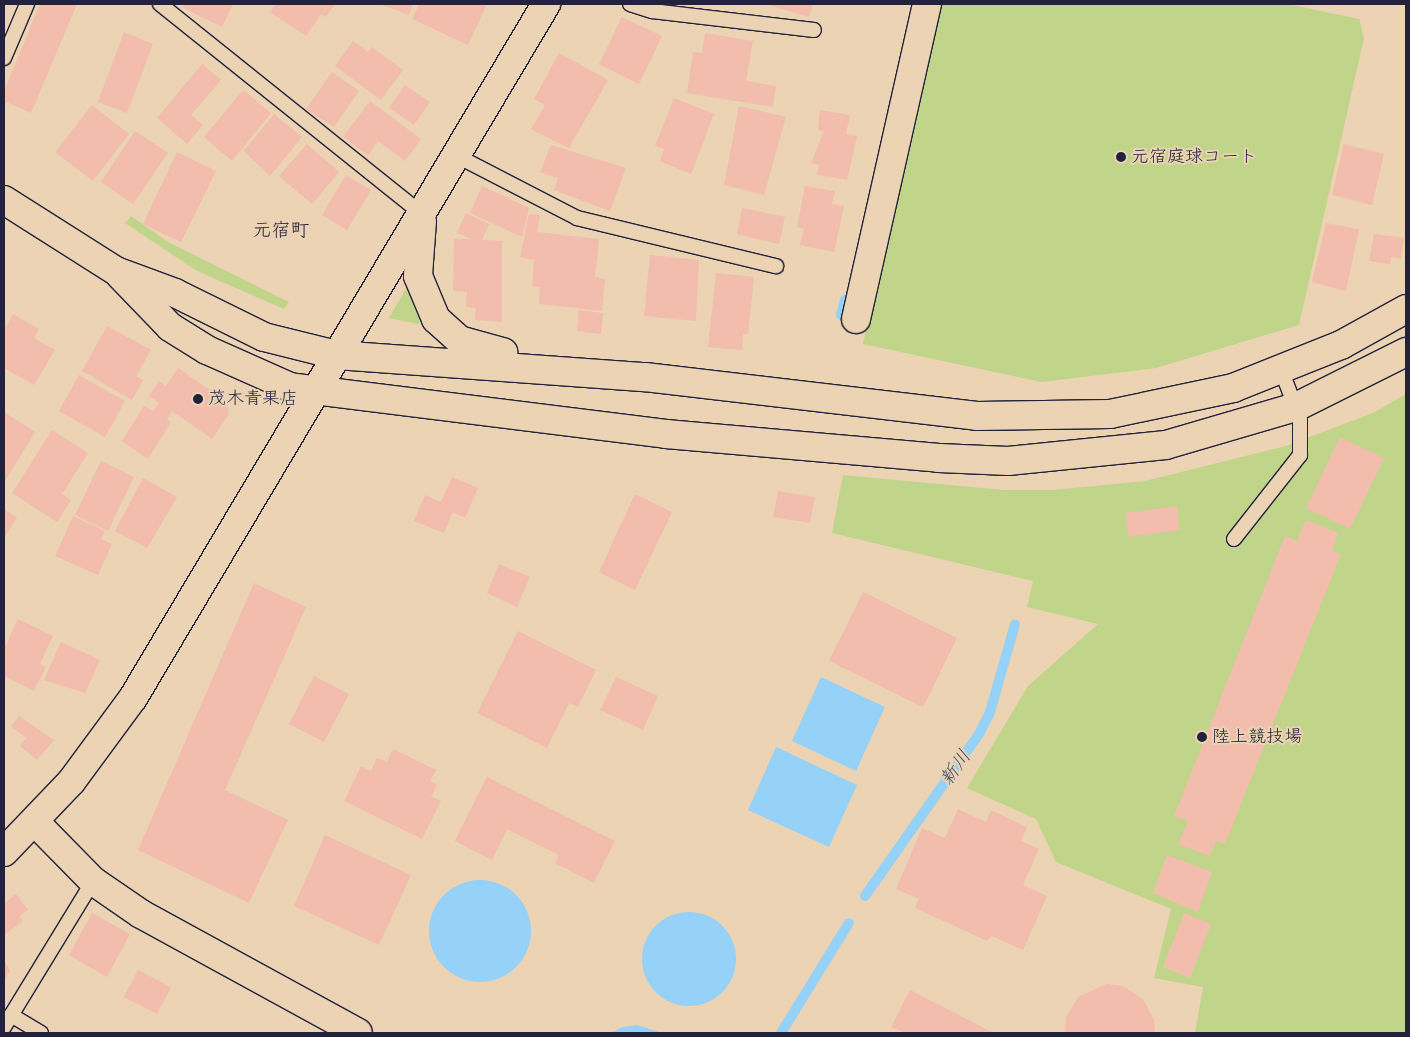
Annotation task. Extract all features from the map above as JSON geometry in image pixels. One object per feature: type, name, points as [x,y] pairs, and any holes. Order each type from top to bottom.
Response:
[{"type":"street","points":[[5,850],[35,822],[133,698],[546,4]]},
{"type":"street","points":[[856,319],[927,4]]},
{"type":"street","points":[[4,200],[116,271],[175,293],[264,337],[336,354],[645,377],[977,416],[1064,418],[1159,406],[1282,372],[1406,309]]},
{"type":"street","points":[[422,214],[417,259],[421,289],[436,320],[459,340],[485,350],[564,359],[645,377]]},
{"type":"street","points":[[116,271],[170,326],[206,350],[290,387],[666,434],[1008,462],[1166,445],[1296,407],[1406,352]]},
{"type":"street","points":[[35,822],[93,881],[141,914],[358,1033]]},
{"type":"lane","points":[[4,58],[27,4]]},
{"type":"lane","points":[[160,4],[422,214]]},
{"type":"lane","points":[[630,4],[678,15],[814,30]]},
{"type":"lane","points":[[456,156],[577,218],[776,266]]},
{"type":"lane","points":[[1234,538],[1300,455],[1303,440],[1296,407],[1282,372]]},
{"type":"lane","points":[[41,1033],[7,1021],[93,881]]},
{"type":"green space","name":"元宿庭球コート","points":[[938,4],[1288,4],[1359,19],[1364,38],[1299,325],[1156,368],[1042,382],[863,344]]},
{"type":"green space","points":[[131,216],[168,242],[289,302],[284,309],[197,271],[125,223]]},
{"type":"green space","points":[[408,285],[422,319],[418,324],[389,318]]},
{"type":"green space","name":"陸上競技場","points":[[1406,394],[1406,1033],[1195,1033],[1203,987],[1154,978],[1171,909],[1056,862],[1036,819],[967,788],[1028,686],[1098,624],[1027,607],[1033,581],[832,533],[843,475],[1003,490],[1054,490],[1145,481],[1286,446],[1373,413]]},
{"type":"water","points":[[821,677],[885,707],[856,771],[792,741]]},
{"type":"water","points":[[776,747],[857,785],[829,847],[748,810]]},
{"type":"water","points":[[480,880],[500,884],[516,895],[527,911],[531,931],[527,951],[516,967],[500,978],[480,982],[460,978],[444,967],[433,951],[429,931],[433,911],[444,895],[460,884]]},
{"type":"water","points":[[689,912],[707,915],[723,925],[733,941],[736,959],[733,977],[723,993],[707,1003],[689,1006],[671,1003],[655,993],[645,977],[642,959],[645,941],[655,925],[671,915]]},
{"type":"water","points":[[637,1025],[663,1033],[611,1033],[622,1027]]},
{"type":"building","points":[[40,4],[77,4],[31,113],[4,101],[4,91]]},
{"type":"building","points":[[184,4],[233,4],[222,27],[183,8]]},
{"type":"building","points":[[276,4],[335,4],[326,17],[321,14],[306,36],[270,12]]},
{"type":"building","points":[[379,4],[413,4],[409,15]]},
{"type":"building","points":[[419,4],[480,4],[486,6],[468,45],[412,19]]},
{"type":"building","points":[[766,4],[813,4],[809,17]]},
{"type":"building","points":[[622,17],[662,36],[639,84],[599,64]]},
{"type":"building","points":[[124,32],[153,44],[127,113],[98,102]]},
{"type":"building","points":[[705,33],[753,41],[746,81],[776,86],[773,107],[687,93],[693,52],[702,53]]},
{"type":"building","points":[[353,41],[368,52],[372,47],[403,70],[381,100],[335,66]]},
{"type":"building","points":[[559,53],[608,80],[569,148],[531,129],[545,105],[534,99]]},
{"type":"building","points":[[202,64],[221,80],[191,115],[203,125],[187,144],[157,118]]},
{"type":"building","points":[[332,72],[359,91],[334,127],[306,109]]},
{"type":"building","points":[[405,85],[430,102],[414,125],[389,108]]},
{"type":"building","points":[[243,90],[271,113],[232,161],[204,137]]},
{"type":"building","points":[[674,98],[714,114],[691,174],[660,161],[664,149],[655,146]]},
{"type":"building","points":[[370,101],[421,139],[405,161],[378,141],[368,155],[343,137]]},
{"type":"building","points":[[92,105],[129,134],[93,181],[55,152]]},
{"type":"building","points":[[739,106],[786,117],[764,195],[724,185]]},
{"type":"building","points":[[820,110],[850,115],[846,134],[857,136],[847,180],[817,175],[819,165],[811,163],[824,131],[818,130]]},
{"type":"building","points":[[274,114],[302,137],[270,176],[244,151]]},
{"type":"building","points":[[135,131],[168,153],[133,204],[101,182]]},
{"type":"building","points":[[307,144],[339,172],[312,204],[279,176]]},
{"type":"building","points":[[1344,144],[1384,154],[1372,205],[1332,195]]},
{"type":"building","points":[[551,145],[626,168],[610,211],[554,190],[558,178],[540,172]]},
{"type":"building","points":[[177,152],[216,171],[181,242],[143,224]]},
{"type":"building","points":[[346,175],[371,190],[347,230],[322,215]]},
{"type":"building","points":[[482,186],[529,208],[522,237],[470,213]]},
{"type":"building","points":[[805,186],[835,191],[832,204],[844,206],[834,252],[800,245],[804,229],[797,227]]},
{"type":"building","points":[[742,208],[785,217],[779,244],[737,234]]},
{"type":"building","points":[[466,213],[489,224],[482,240],[502,241],[502,322],[475,320],[476,308],[466,307],[467,292],[453,291],[454,239],[472,239],[457,233]]},
{"type":"building","points":[[529,214],[540,215],[537,232],[599,239],[595,277],[605,279],[602,311],[539,304],[540,287],[532,286],[534,260],[520,257]]},
{"type":"building","points":[[1326,223],[1359,229],[1346,291],[1312,282]]},
{"type":"building","points":[[1374,234],[1404,238],[1401,258],[1391,257],[1390,264],[1369,261]]},
{"type":"building","points":[[650,255],[699,260],[696,321],[644,316]]},
{"type":"building","points":[[716,273],[754,277],[748,334],[743,334],[742,350],[708,347]]},
{"type":"building","points":[[579,310],[603,313],[601,334],[577,331]]},
{"type":"building","points":[[13,314],[39,329],[34,338],[55,350],[34,385],[4,368],[4,330]]},
{"type":"building","points":[[107,326],[151,350],[136,376],[143,380],[132,400],[82,371]]},
{"type":"building","points":[[178,368],[227,402],[229,414],[212,439],[172,411],[167,420],[171,422],[148,459],[122,441],[144,406],[153,411],[159,403],[149,396],[159,381],[166,386]]},
{"type":"building","points":[[79,375],[125,401],[105,437],[59,411]]},
{"type":"building","points":[[4,412],[35,432],[4,483]]},
{"type":"building","points":[[52,430],[88,453],[62,494],[71,500],[57,522],[12,493]]},
{"type":"building","points":[[1340,437],[1384,458],[1350,529],[1306,508]]},
{"type":"building","points":[[101,461],[134,477],[108,531],[75,515]]},
{"type":"building","points":[[452,477],[478,488],[465,518],[453,512],[444,533],[414,521],[425,495],[441,502]]},
{"type":"building","points":[[143,478],[177,497],[147,548],[115,531]]},
{"type":"building","points":[[778,491],[815,497],[810,523],[773,517]]},
{"type":"building","points":[[635,494],[672,512],[635,590],[599,572]]},
{"type":"building","points":[[1177,506],[1180,530],[1129,537],[1125,513]]},
{"type":"building","points":[[4,509],[17,518],[4,538]]},
{"type":"building","points":[[73,516],[105,531],[101,539],[112,544],[98,575],[55,556]]},
{"type":"building","points":[[1306,520],[1338,533],[1332,551],[1341,554],[1225,844],[1216,841],[1210,856],[1178,844],[1188,821],[1174,816],[1285,536],[1297,541]]},
{"type":"building","points":[[499,564],[530,577],[517,607],[487,593]]},
{"type":"building","points":[[254,583],[306,607],[225,790],[288,820],[249,903],[138,850]]},
{"type":"building","points":[[863,592],[957,638],[923,707],[829,661]]},
{"type":"building","points":[[18,619],[53,636],[40,664],[46,667],[34,691],[4,676],[4,649]]},
{"type":"building","points":[[518,631],[596,670],[578,707],[569,703],[547,748],[477,713]]},
{"type":"building","points":[[61,642],[100,660],[85,693],[44,680]]},
{"type":"building","points":[[314,676],[349,694],[324,742],[289,724]]},
{"type":"building","points":[[616,677],[658,696],[643,730],[600,710]]},
{"type":"building","points":[[19,716],[54,740],[37,760],[20,746],[26,738],[11,726]]},
{"type":"building","points":[[393,749],[436,770],[430,781],[437,785],[431,797],[441,801],[422,839],[344,801],[361,766],[371,771],[377,758],[387,762]]},
{"type":"building","points":[[487,777],[615,841],[594,883],[555,863],[559,855],[507,829],[492,860],[455,841]]},
{"type":"building","points":[[958,809],[986,822],[991,810],[1027,827],[1021,841],[1039,849],[1023,885],[1047,896],[1023,950],[992,936],[987,941],[915,908],[919,899],[896,889],[922,828],[945,838]]},
{"type":"building","points":[[325,835],[411,875],[379,945],[294,906]]},
{"type":"building","points":[[1167,855],[1212,872],[1198,912],[1153,893]]},
{"type":"building","points":[[16,894],[28,910],[19,916],[23,921],[4,935],[4,904]]},
{"type":"building","points":[[92,913],[130,934],[107,977],[69,955]]},
{"type":"building","points":[[1184,913],[1211,924],[1190,978],[1163,967]]},
{"type":"building","points":[[4,960],[10,971],[4,980]]},
{"type":"building","points":[[138,970],[171,987],[157,1014],[124,997]]},
{"type":"building","points":[[1107,984],[1123,986],[1143,999],[1154,1020],[1155,1033],[1065,1033],[1066,1017],[1078,997]]},
{"type":"building","points":[[910,990],[992,1032],[906,1033],[891,1027]]},
{"type":"waterway","name":"新川","points":[[841,315],[845,300]]},
{"type":"waterway","name":"新川","points":[[865,896],[979,734],[990,712],[1015,624]]},
{"type":"waterway","name":"新川","points":[[781,1033],[849,923]]},
{"type":"place","name":"元宿庭球コート","points":[[1121,157]]},
{"type":"place","name":"茂木青果店","points":[[198,399]]},
{"type":"place","name":"陸上競技場","points":[[1202,737]]},
{"type":"district","name":"元宿町","points":[[281,231]]}]
